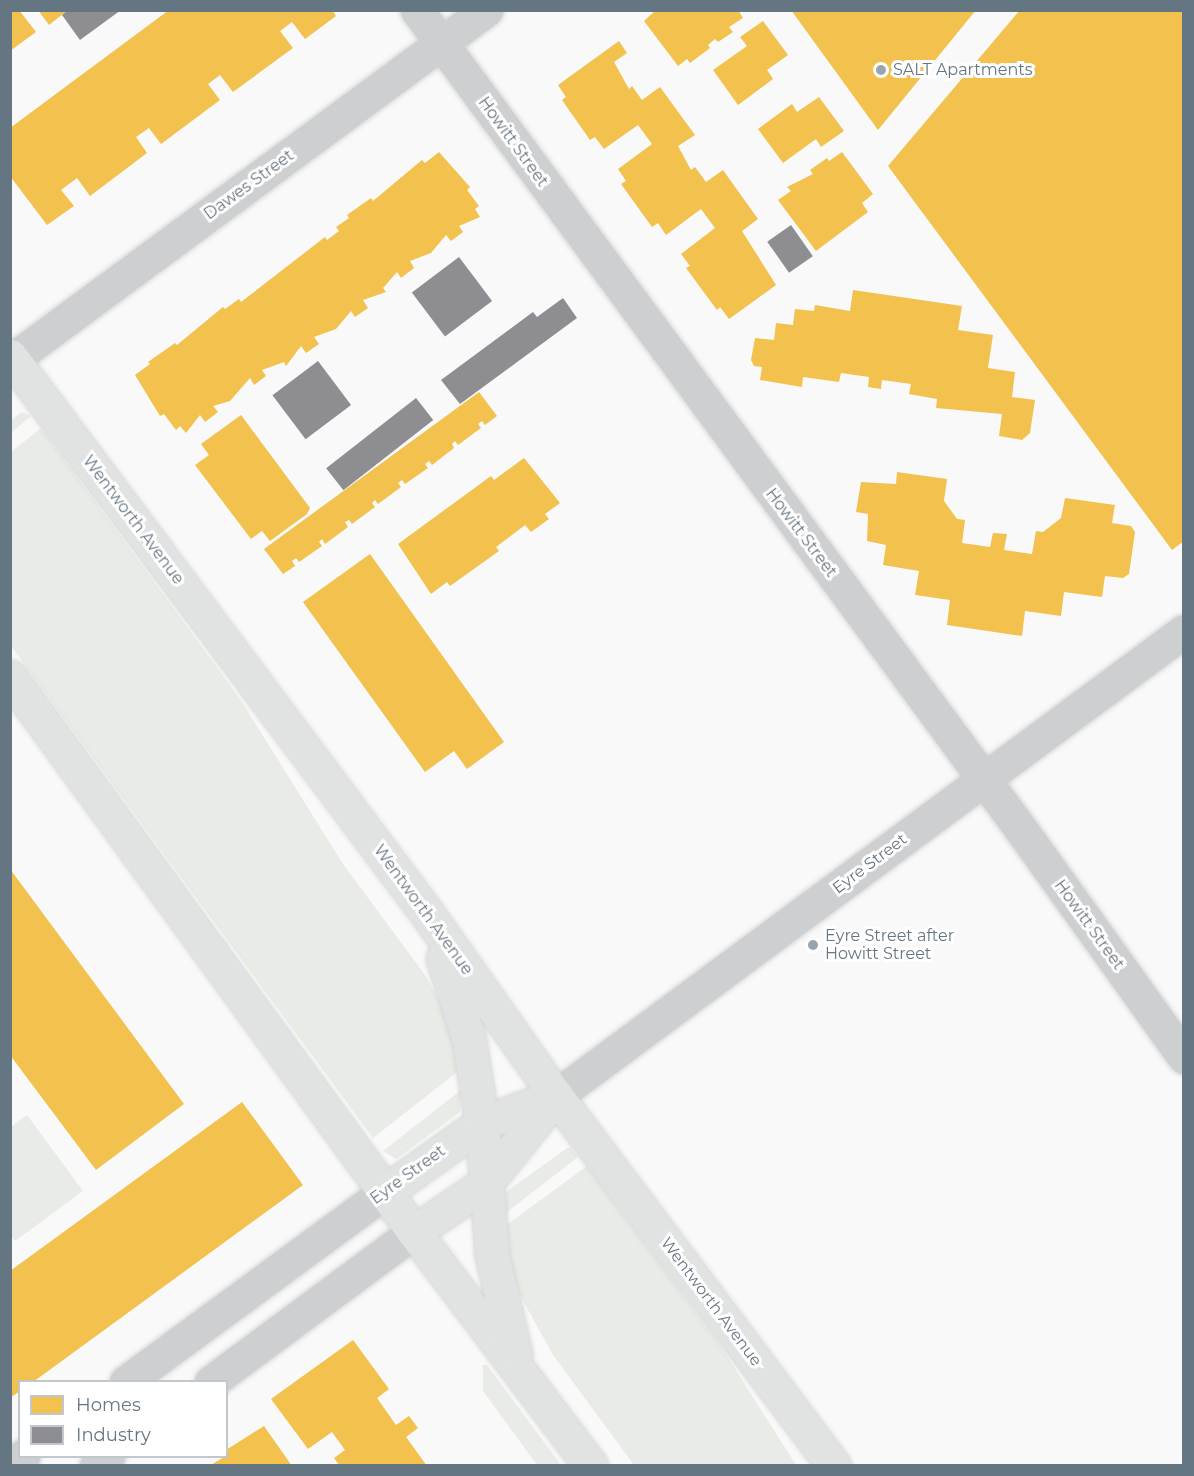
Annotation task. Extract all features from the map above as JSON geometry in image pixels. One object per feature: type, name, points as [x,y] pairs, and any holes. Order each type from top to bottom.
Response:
[{"type":"main road","name":"Wentworth Avenue","points":[[11,360],[426,912],[556,1096],[834,1466]]},
{"type":"main road","points":[[10,677],[414,1232],[519,1367],[591,1466]]},
{"type":"main road","points":[[426,912],[465,1020],[482,1123],[485,1184],[495,1273],[519,1367]]},
{"type":"main road","name":"Eyre Street","points":[[385,1192],[482,1123],[556,1096]]},
{"type":"main road","name":"Eyre Street","points":[[414,1232],[485,1184],[556,1096]]},
{"type":"street","name":"Howitt Street","points":[[417,10],[982,778],[1184,1058]]},
{"type":"street","name":"Dawes Street","points":[[11,360],[486,10]]},
{"type":"street","name":"Eyre Street","points":[[556,1096],[982,778],[1184,631]]},
{"type":"street","name":"Eyre Street","points":[[129,1380],[385,1192]]},
{"type":"street","name":"Eyre Street","points":[[214,1380],[414,1232]]},
{"type":"street","points":[[272,1275],[303,1314]]},
{"type":"shaded area","points":[[22,412],[31,416],[11,433],[11,420]]},
{"type":"shaded area","points":[[41,428],[240,699],[343,864],[425,975],[442,1006],[461,1069],[373,1138],[11,646],[10,453]]},
{"type":"shaded area","points":[[461,1090],[460,1112],[396,1159],[383,1151]]},
{"type":"shaded area","points":[[27,1115],[83,1191],[15,1241],[10,1235],[11,1127]]},
{"type":"shaded area","points":[[567,1148],[571,1148],[578,1157],[503,1215],[506,1192]]},
{"type":"shaded area","points":[[587,1166],[723,1350],[796,1465],[634,1465],[553,1355],[516,1288],[504,1227]]},
{"type":"shaded area","points":[[483,1365],[487,1365],[561,1465],[537,1465],[483,1391]]},
{"type":"building: Homes","points":[[10,10],[19,10],[36,32],[10,51]]},
{"type":"building: Homes","points":[[38,10],[68,10],[49,25]]},
{"type":"building: Homes","points":[[169,10],[332,10],[336,16],[305,39],[292,22],[280,31],[293,48],[233,92],[220,75],[208,84],[220,100],[161,144],[149,128],[136,137],[147,153],[90,196],[77,178],[61,190],[74,206],[47,225],[10,176],[10,128]]},
{"type":"building: Homes","points":[[656,10],[738,10],[743,18],[729,27],[733,32],[718,42],[715,39],[708,45],[710,48],[690,63],[687,59],[678,66],[644,21]]},
{"type":"building: Homes","name":"SALT Apartments","points":[[791,10],[976,10],[878,130]]},
{"type":"building: Homes","points":[[1020,10],[1184,10],[1184,541],[1172,550],[888,166]]},
{"type":"building: Homes","points":[[763,21],[788,55],[767,70],[773,79],[738,105],[713,70],[747,46],[740,37]]},
{"type":"building: Homes","points":[[619,41],[627,53],[614,62],[629,89],[632,86],[642,100],[660,87],[695,135],[678,146],[691,170],[695,167],[706,182],[723,170],[758,219],[742,231],[776,285],[729,319],[720,307],[717,310],[686,268],[690,266],[681,254],[715,228],[701,209],[666,235],[658,223],[652,227],[621,184],[626,181],[618,169],[652,144],[638,125],[604,149],[595,137],[590,140],[562,100],[566,97],[558,85]]},
{"type":"building: Homes","points":[[819,97],[844,131],[821,147],[816,139],[783,163],[758,129],[792,104],[797,112]]},
{"type":"building: Homes","points":[[439,152],[470,187],[467,190],[479,206],[475,209],[480,217],[459,226],[463,232],[451,241],[446,235],[431,253],[410,261],[414,268],[401,278],[397,272],[383,288],[386,292],[363,300],[368,308],[355,317],[351,311],[336,329],[314,337],[319,344],[306,353],[301,346],[286,366],[284,362],[262,370],[266,376],[254,385],[250,378],[230,401],[213,406],[218,412],[205,422],[200,415],[186,433],[180,426],[176,430],[164,414],[160,416],[135,375],[150,364],[148,362],[175,343],[177,345],[223,307],[225,309],[239,299],[241,302],[325,237],[327,240],[339,231],[336,227],[349,218],[347,215],[371,198],[373,201],[422,160],[425,163]]},
{"type":"building: Homes","points":[[842,152],[873,194],[862,203],[868,212],[816,251],[778,200],[791,191],[787,187],[813,174],[810,170],[827,158],[829,161]]},
{"type":"building: Homes","points":[[853,290],[962,306],[958,330],[993,335],[988,368],[1015,372],[1012,397],[1035,400],[1030,433],[1022,440],[999,436],[1002,414],[936,408],[937,399],[909,394],[911,384],[882,380],[881,389],[868,387],[869,377],[841,373],[839,382],[803,377],[802,387],[760,380],[762,367],[754,366],[751,360],[755,338],[774,340],[776,323],[793,325],[795,309],[814,311],[815,305],[850,311]]},
{"type":"building: Homes","points":[[479,392],[497,416],[485,425],[482,421],[478,424],[481,428],[458,445],[455,441],[452,444],[454,448],[432,465],[429,461],[425,464],[428,468],[405,484],[402,480],[398,483],[401,487],[378,504],[375,500],[372,503],[375,507],[352,524],[349,520],[345,522],[348,527],[325,544],[322,539],[319,542],[322,546],[299,562],[296,558],[292,561],[295,566],[283,574],[264,549]]},
{"type":"building: Homes","points":[[241,415],[310,508],[307,514],[270,541],[262,531],[251,539],[195,465],[209,455],[201,444]]},
{"type":"building: Homes","points":[[524,458],[560,503],[545,514],[549,519],[531,532],[525,525],[496,547],[499,551],[450,586],[447,582],[431,594],[398,544],[491,476],[494,480]]},
{"type":"building: Homes","points":[[897,472],[947,479],[944,501],[957,519],[965,520],[962,543],[990,547],[993,533],[1007,534],[1004,550],[1032,554],[1036,531],[1043,532],[1061,518],[1065,498],[1115,505],[1112,523],[1131,526],[1135,532],[1129,574],[1123,578],[1105,576],[1102,597],[1064,592],[1061,616],[1025,611],[1022,636],[947,625],[950,600],[915,595],[919,571],[883,565],[886,545],[867,541],[868,514],[856,512],[861,482],[896,484]]},
{"type":"building: Homes","points":[[370,554],[504,742],[467,769],[454,751],[425,772],[303,602]]},
{"type":"building: Homes","points":[[10,869],[184,1104],[96,1170],[10,1055]]},
{"type":"building: Homes","points":[[242,1102],[303,1185],[36,1380],[18,1380],[18,1392],[10,1398],[10,1271]]},
{"type":"building: Homes","points":[[353,1340],[389,1389],[377,1398],[396,1425],[409,1416],[418,1428],[406,1437],[427,1466],[340,1466],[334,1458],[345,1450],[332,1432],[308,1449],[271,1399]]},
{"type":"building: Homes","points":[[264,1426],[292,1466],[209,1466],[223,1458],[228,1458],[228,1449]]},
{"type":"building: Industry","points":[[68,10],[121,10],[80,40],[62,15]]},
{"type":"building: Industry","points":[[791,225],[813,256],[789,273],[767,242]]},
{"type":"building: Industry","points":[[459,257],[492,301],[445,336],[412,293]]},
{"type":"building: Industry","points":[[563,298],[577,318],[460,404],[441,380],[533,312],[537,317]]},
{"type":"building: Industry","points":[[318,361],[351,405],[306,439],[272,395]]},
{"type":"building: Industry","points":[[416,398],[433,420],[343,490],[326,468]]},
{"type":"place","name":"SALT Apartments","points":[[881,70]]},
{"type":"place","name":"Eyre Street after Howitt Street","points":[[813,945]]}]
